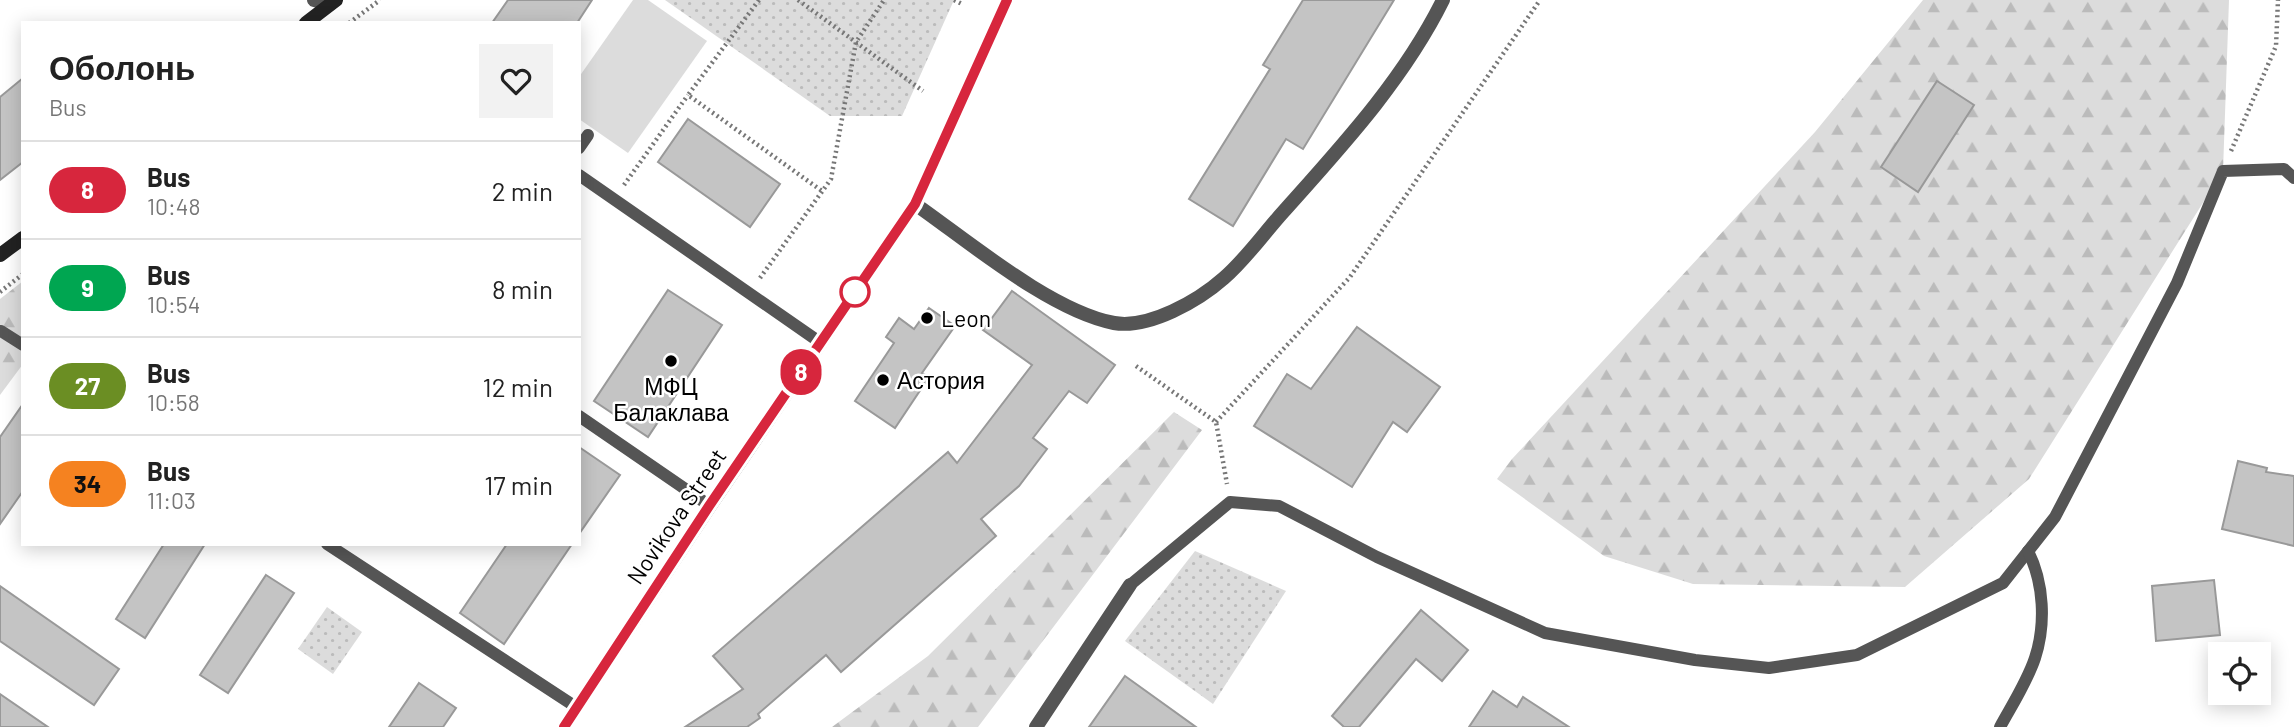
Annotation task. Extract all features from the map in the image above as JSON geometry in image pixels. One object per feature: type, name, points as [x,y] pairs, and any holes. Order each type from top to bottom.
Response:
[{"type":"main road","name":"Novikova Street","points":[[564,727],[709,506],[915,204],[1007,0]]},
{"type":"main road","points":[[309,21],[333,2]]},
{"type":"main road","points":[[0,255],[21,239]]},
{"type":"street","points":[[314,0],[333,2]]},
{"type":"street","points":[[915,204],[1025,282],[1078,312],[1115,323],[1151,320],[1181,307],[1223,278],[1354,132],[1429,28],[1443,0]]},
{"type":"street","points":[[1036,727],[1130,585]]},
{"type":"lane","points":[[581,145],[588,135]]},
{"type":"lane","points":[[1130,585],[1230,502],[1279,506],[1377,557],[1545,633],[1695,660],[1769,668],[1857,656],[2003,583],[2055,517],[2177,283],[2223,171],[2284,169],[2294,178]]},
{"type":"lane","points":[[581,176],[821,343]]},
{"type":"lane","points":[[1,331],[21,344]]},
{"type":"lane","points":[[581,417],[709,506]]},
{"type":"lane","points":[[330,546],[576,708]]},
{"type":"lane","points":[[2000,727],[2035,659],[2043,612],[2035,565],[2028,551]]},
{"type":"path","points":[[352,21],[380,0]]},
{"type":"path","points":[[614,199],[759,0]]},
{"type":"path","points":[[798,0],[923,91]]},
{"type":"path","points":[[750,293],[831,179],[856,42],[884,0]]},
{"type":"path","points":[[954,0],[962,4]]},
{"type":"path","points":[[1216,422],[1350,276],[1540,0]]},
{"type":"path","points":[[2223,171],[2276,46],[2278,0]]},
{"type":"path","points":[[688,95],[822,191]]},
{"type":"path","points":[[0,292],[21,276]]},
{"type":"path","points":[[1136,366],[1216,422],[1230,502]]},
{"type":"green space","points":[[633,0],[648,0],[707,41],[628,153],[581,120],[581,74]]},
{"type":"green space","points":[[665,0],[954,0],[902,116],[830,116]]},
{"type":"green space","points":[[1923,0],[2229,0],[2223,171],[2029,479],[1905,587],[1693,584],[1604,556],[1497,479],[1512,459],[1815,132]]},
{"type":"green space","points":[[21,283],[21,367],[0,395],[0,299]]},
{"type":"green space","points":[[1174,412],[1202,430],[978,727],[832,727],[928,656]]},
{"type":"green space","points":[[1195,551],[1286,591],[1213,704],[1125,641]]},
{"type":"green space","points":[[327,607],[362,632],[333,674],[298,649]]},
{"type":"building","points":[[508,0],[592,0],[578,21],[493,21]]},
{"type":"building","points":[[1303,0],[1394,0],[1303,149],[1286,139],[1233,226],[1189,199],[1270,69],[1263,65]]},
{"type":"building","points":[[21,80],[21,164],[0,180],[0,97]]},
{"type":"building","points":[[1937,81],[1974,105],[1918,192],[1881,167]]},
{"type":"building","points":[[688,119],[780,184],[750,227],[658,162]]},
{"type":"building","points":[[668,290],[722,325],[648,437],[594,401]]},
{"type":"building","points":[[1012,291],[1115,365],[1087,403],[1069,391],[1033,438],[1047,449],[1019,486],[981,519],[996,536],[841,672],[826,655],[758,714],[760,718],[747,727],[685,727],[743,689],[713,656],[948,452],[957,463],[1032,365],[983,330]]},
{"type":"building","points":[[929,308],[955,326],[922,373],[929,377],[895,428],[855,401],[894,343],[886,337],[899,318],[914,329]]},
{"type":"building","points":[[1357,327],[1440,387],[1407,432],[1393,422],[1352,487],[1254,426],[1287,374],[1311,389]]},
{"type":"building","points":[[21,407],[21,494],[0,524],[0,437]]},
{"type":"building","points":[[581,448],[620,475],[581,531]]},
{"type":"building","points":[[2238,461],[2267,468],[2266,472],[2294,476],[2294,546],[2222,529]]},
{"type":"building","points":[[163,546],[204,546],[145,638],[116,619]]},
{"type":"building","points":[[506,546],[571,546],[504,644],[460,613]]},
{"type":"building","points":[[266,575],[294,593],[228,693],[200,675]]},
{"type":"building","points":[[2214,580],[2220,635],[2156,641],[2152,586]]},
{"type":"building","points":[[0,586],[119,669],[94,705],[0,641]]},
{"type":"building","points":[[1421,610],[1468,650],[1442,681],[1416,659],[1359,727],[1344,727],[1332,716]]},
{"type":"building","points":[[1125,676],[1196,727],[1089,727]]},
{"type":"building","points":[[419,683],[456,708],[443,727],[389,727]]},
{"type":"building","points":[[1493,691],[1517,707],[1523,697],[1569,727],[1469,727]]},
{"type":"building","points":[[0,694],[48,727],[0,727]]},
{"type":"bus line","name":"8","points":[[564,727],[709,506],[915,204],[1007,0]]},
{"type":"place","name":"Leon","points":[[927,318]]},
{"type":"place","name":"МФЦ Балаклава","points":[[671,361]]},
{"type":"place","name":"Астория","points":[[883,380]]}]
